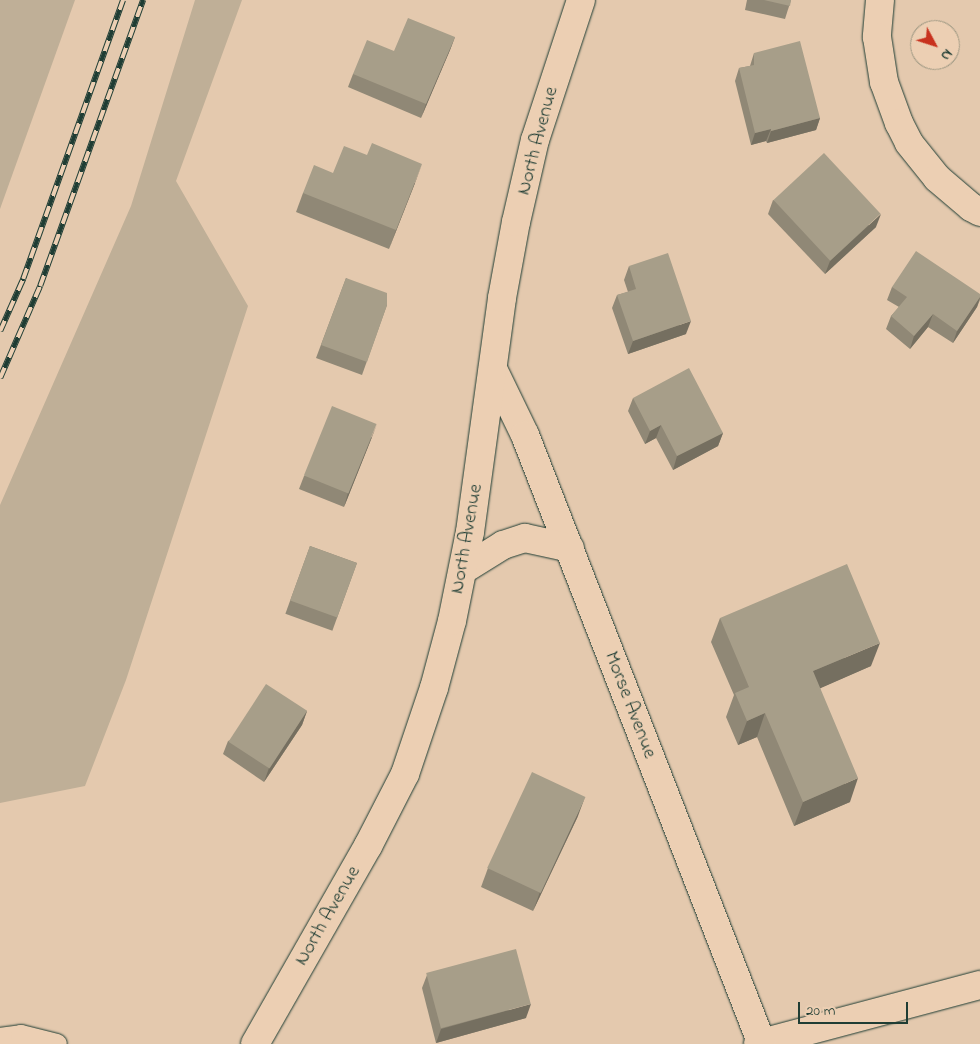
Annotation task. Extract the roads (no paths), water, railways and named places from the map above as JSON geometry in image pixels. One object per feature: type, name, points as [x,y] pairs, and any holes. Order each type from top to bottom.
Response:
[{"type":"main road","name":"North Avenue","points":[[255,1044],[368,846],[404,774],[434,688],[463,570],[502,298],[516,222],[535,140],[581,0]]},
{"type":"main road","points":[[880,0],[877,38],[884,82],[909,143],[937,178],[971,207],[980,212]]},
{"type":"main road","name":"Morse Avenue","points":[[493,369],[525,435],[570,548],[761,1044]]},
{"type":"main road","points":[[463,570],[503,545],[525,538],[570,548]]},
{"type":"main road","points":[[761,1044],[980,985]]},
{"type":"lane","points":[[0,1038],[21,1035],[57,1044]]},
{"type":"railway","points":[[0,331],[23,279],[123,0]]},
{"type":"railway","points":[[0,378],[40,286],[143,0]]}]
